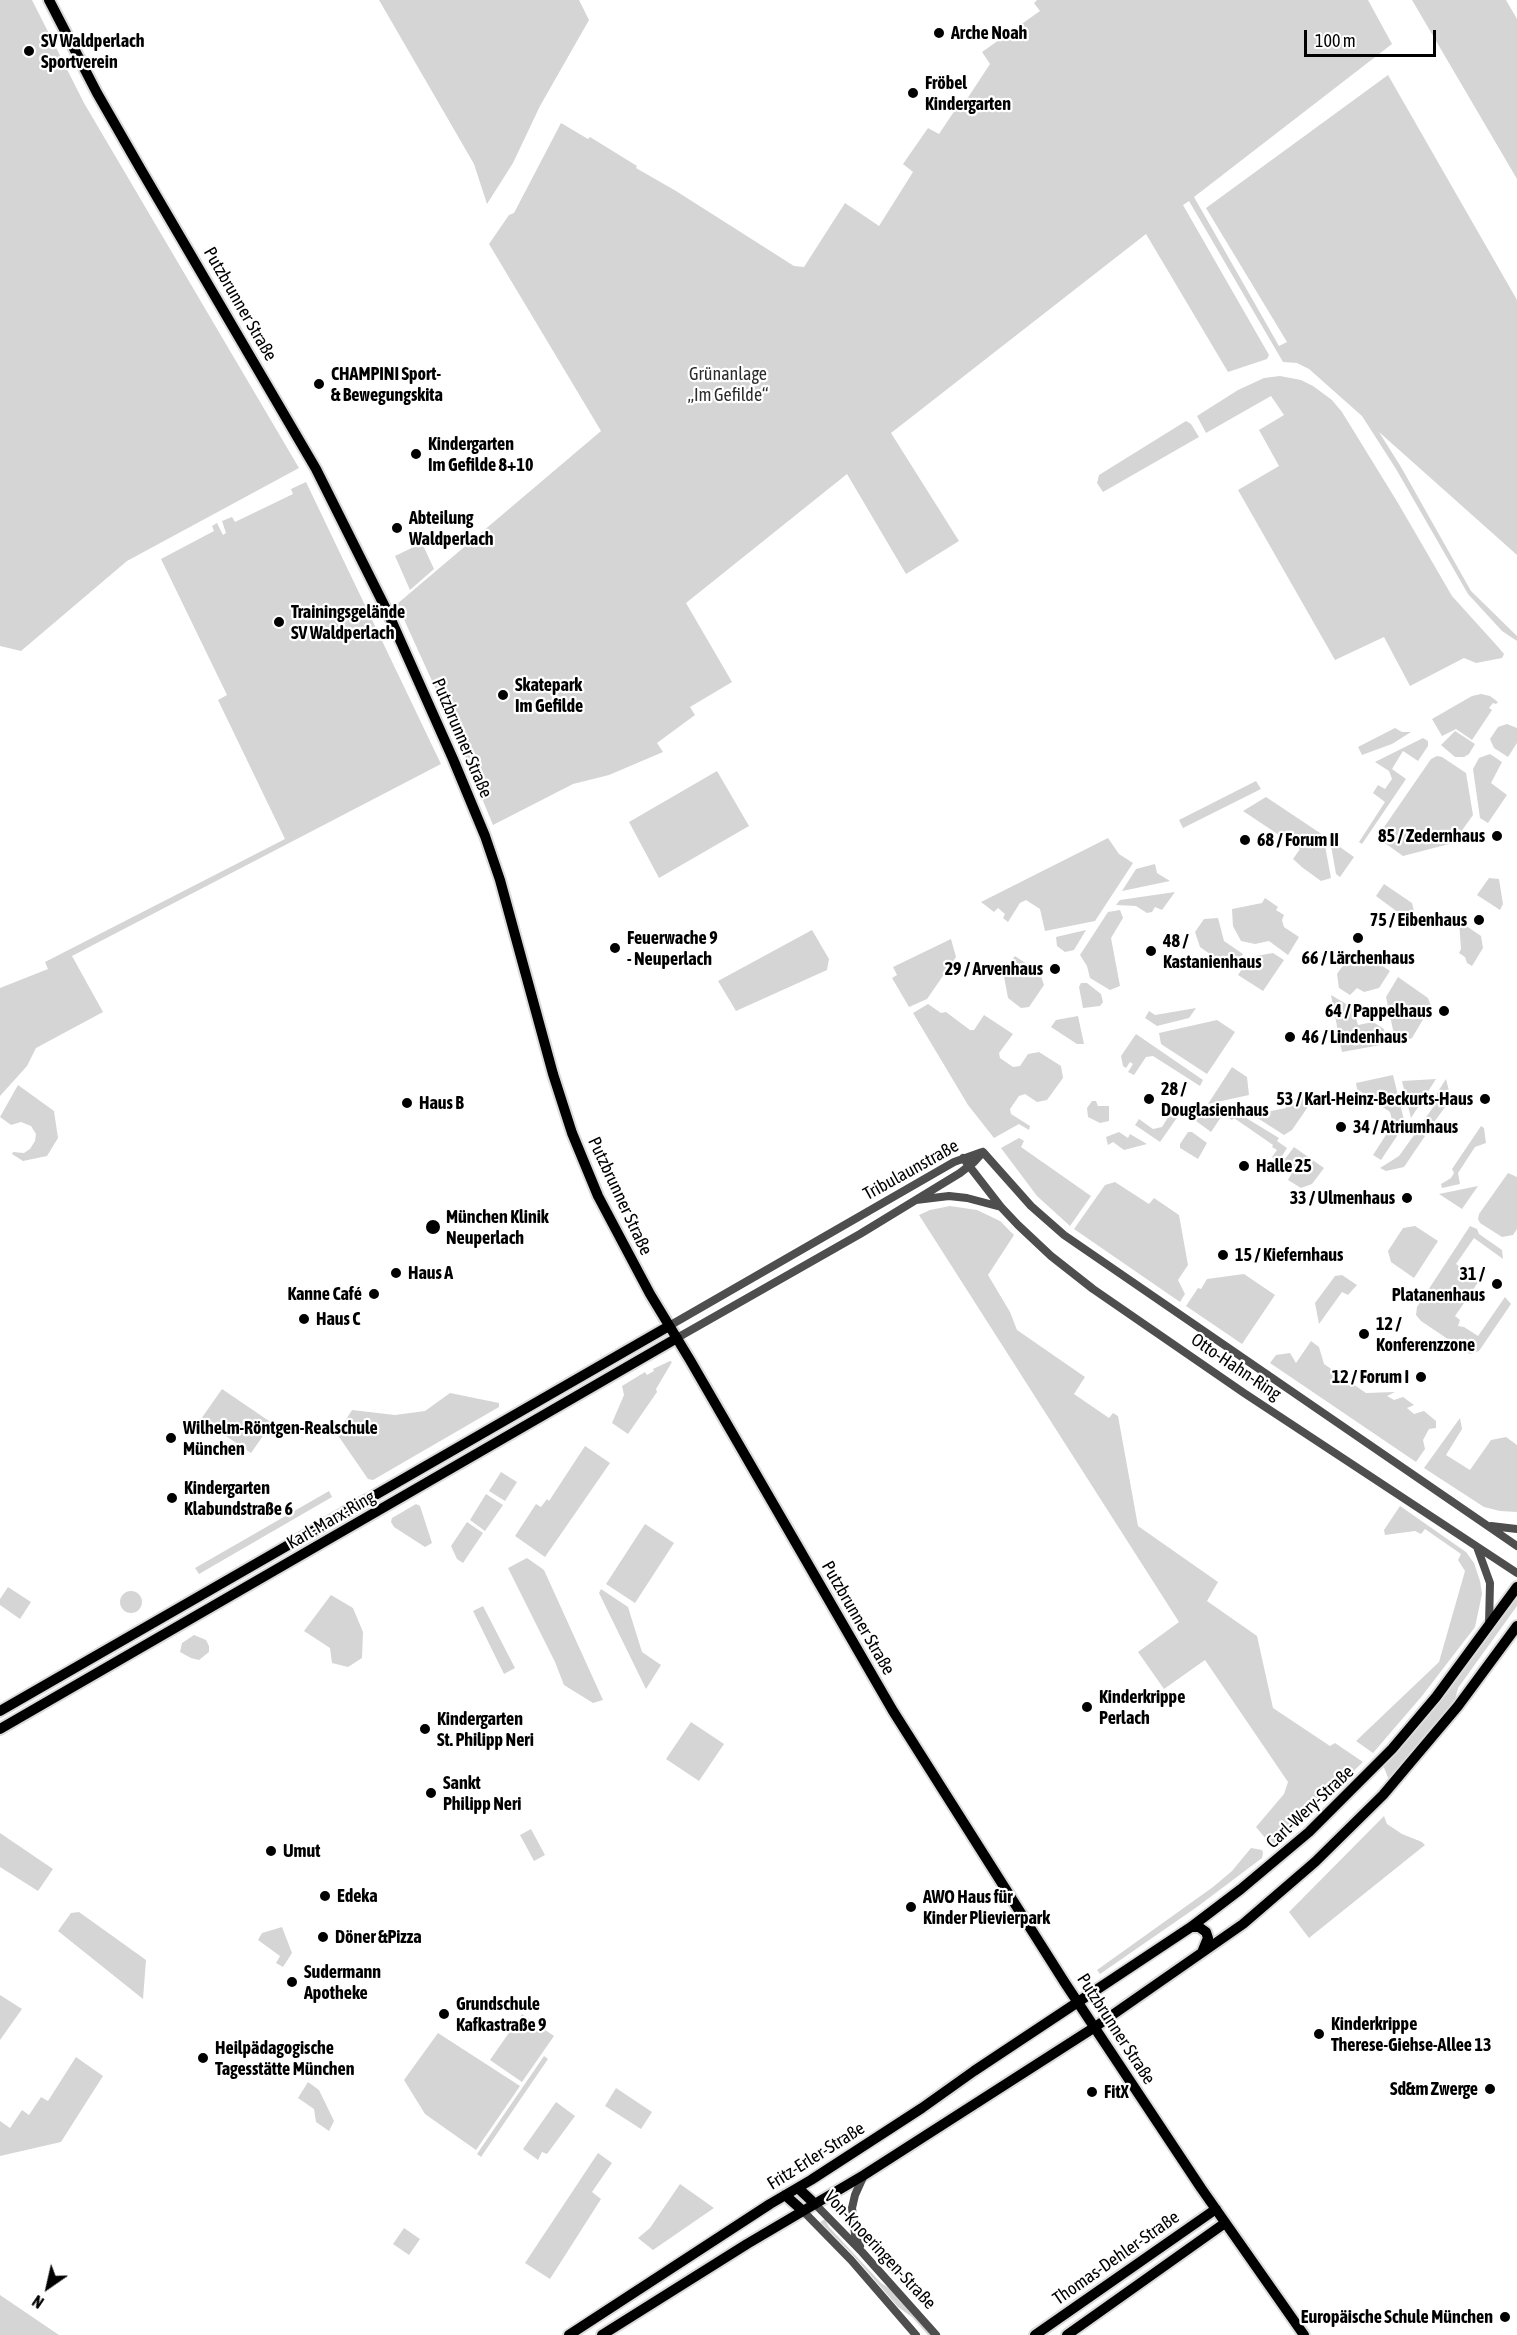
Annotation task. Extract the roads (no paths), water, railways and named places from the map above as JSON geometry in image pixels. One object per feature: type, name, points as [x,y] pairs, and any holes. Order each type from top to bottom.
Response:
[{"type":"main road","name":"Putzbrunner Straße","points":[[49,0],[97,93],[316,469],[388,613],[485,836],[500,880],[553,1074],[572,1133],[603,1206],[650,1294],[892,1711],[1095,2027],[1225,2223],[1304,2335]]},
{"type":"main road","name":"Karl-Marx-Ring","points":[[0,1711],[669,1326]]},
{"type":"main road","name":"Karl-Marx-Ring","points":[[0,1729],[676,1338]]},
{"type":"main road","name":"Carl-Wery-Straße","points":[[1079,2002],[1191,1927],[1275,1862],[1355,1788],[1436,1697],[1517,1587]]},
{"type":"main road","points":[[602,2335],[864,2175],[1095,2027],[1201,1953],[1281,1893],[1366,1812],[1458,1706],[1517,1626]]},
{"type":"main road","points":[[1191,1927],[1199,1927],[1206,1932],[1208,1938],[1201,1953]]},
{"type":"main road","name":"Fritz-Erler-Straße","points":[[569,2335],[922,2108],[1079,2002]]},
{"type":"main road","name":"Von-Knoeringen-Straße","points":[[798,2188],[815,2204]]},
{"type":"main road","name":"Von-Knoeringen-Straße","points":[[785,2195],[802,2211]]},
{"type":"main road","name":"Thomas-Dehler-Straße","points":[[1035,2335],[1216,2209]]},
{"type":"main road","name":"Thomas-Dehler-Straße","points":[[1067,2335],[1225,2223]]},
{"type":"street","name":"Tribulaunstraße","points":[[669,1326],[963,1158],[983,1152]]},
{"type":"street","name":"Tribulaunstraße","points":[[676,1338],[860,1234],[969,1167],[983,1152]]},
{"type":"street","name":"Otto-Hahn-Ring","points":[[983,1152],[1031,1206],[1064,1235],[1517,1546]]},
{"type":"street","name":"Otto-Hahn-Ring","points":[[963,1158],[1001,1207],[1051,1256],[1115,1305],[1517,1573]]},
{"type":"street","points":[[913,1200],[949,1196],[1001,1207]]},
{"type":"street","points":[[1484,1524],[1517,1529]]},
{"type":"street","points":[[1477,1547],[1490,1583],[1489,1626]]},
{"type":"street","points":[[862,2252],[855,2234],[852,2208],[855,2194],[864,2175]]},
{"type":"street","name":"Von-Knoeringen-Straße","points":[[815,2204],[862,2252],[936,2335]]},
{"type":"street","name":"Von-Knoeringen-Straße","points":[[802,2211],[851,2260],[916,2335]]},
{"type":"place","name":"Arche Noah","points":[[939,33]]},
{"type":"place","name":"SV Waldperlach Sportverein","points":[[29,51]]},
{"type":"place","name":"Fröbel Kindergarten","points":[[913,93]]},
{"type":"place","name":"CHAMPINI Sport- & Bewegungskita","points":[[319,384]]},
{"type":"place","name":"Kindergarten Im Gefilde 8+10","points":[[416,454]]},
{"type":"place","name":"Abteilung Waldperlach","points":[[397,528]]},
{"type":"place","name":"Trainingsgelände SV Waldperlach","points":[[279,622]]},
{"type":"place","name":"Skatepark Im Gefilde","points":[[503,695]]},
{"type":"place","name":"85 / Zedernhaus","points":[[1497,836]]},
{"type":"place","name":"68 / Forum II","points":[[1245,840]]},
{"type":"place","name":"75 / Eibenhaus","points":[[1479,920]]},
{"type":"place","name":"66 / Lärchenhaus","points":[[1358,938]]},
{"type":"place","name":"Feuerwache 9 - Neuperlach","points":[[615,948]]},
{"type":"place","name":"48 / Kastanienhaus","points":[[1151,951]]},
{"type":"place","name":"29 / Arvenhaus","points":[[1055,969]]},
{"type":"place","name":"64 / Pappelhaus","points":[[1444,1011]]},
{"type":"place","name":"46 / Lindenhaus","points":[[1290,1037]]},
{"type":"place","name":"28 / Douglasienhaus","points":[[1149,1099]]},
{"type":"place","name":"53 / Karl-Heinz-Beckurts-Haus","points":[[1485,1099]]},
{"type":"place","name":"Haus B","points":[[407,1103]]},
{"type":"place","name":"34 / Atriumhaus","points":[[1341,1127]]},
{"type":"place","name":"Halle 25","points":[[1244,1166]]},
{"type":"place","name":"33 / Ulmenhaus","points":[[1407,1198]]},
{"type":"place","name":"München Klinik Neuperlach","points":[[433,1227]]},
{"type":"place","name":"15 / Kiefernhaus","points":[[1223,1255]]},
{"type":"place","name":"Haus A","points":[[396,1273]]},
{"type":"place","name":"31 / Platanenhaus","points":[[1497,1284]]},
{"type":"place","name":"Kanne Café","points":[[374,1294]]},
{"type":"place","name":"Haus C","points":[[304,1319]]},
{"type":"place","name":"12 / Konferenzzone","points":[[1364,1334]]},
{"type":"place","name":"12 / Forum I","points":[[1421,1377]]},
{"type":"place","name":"Wilhelm-Röntgen-Realschule München","points":[[171,1438]]},
{"type":"place","name":"Kindergarten Klabundstraße 6","points":[[172,1498]]},
{"type":"place","name":"Kinderkrippe Perlach","points":[[1087,1707]]},
{"type":"place","name":"Kindergarten St. Philipp Neri","points":[[425,1729]]},
{"type":"place","name":"Sankt Philipp Neri","points":[[431,1793]]},
{"type":"place","name":"Umut","points":[[271,1851]]},
{"type":"place","name":"Edeka","points":[[325,1896]]},
{"type":"place","name":"AWO Haus für Kinder Plievierpark","points":[[911,1907]]},
{"type":"place","name":"Döner &Pizza","points":[[323,1937]]},
{"type":"place","name":"Sudermann Apotheke","points":[[292,1982]]},
{"type":"place","name":"Grundschule Kafkastraße 9","points":[[444,2014]]},
{"type":"place","name":"Kinderkrippe Therese-Giehse-Allee 13","points":[[1319,2034]]},
{"type":"place","name":"Heilpädagogische Tagesstätte München","points":[[203,2058]]},
{"type":"place","name":"Sd&m Zwerge","points":[[1490,2089]]},
{"type":"place","name":"FitX","points":[[1092,2092]]},
{"type":"place","name":"Europäische Schule München","points":[[1505,2317]]},
{"type":"park label","name":"Grünanlage „Im Gefilde“","points":[[728,384]]}]
